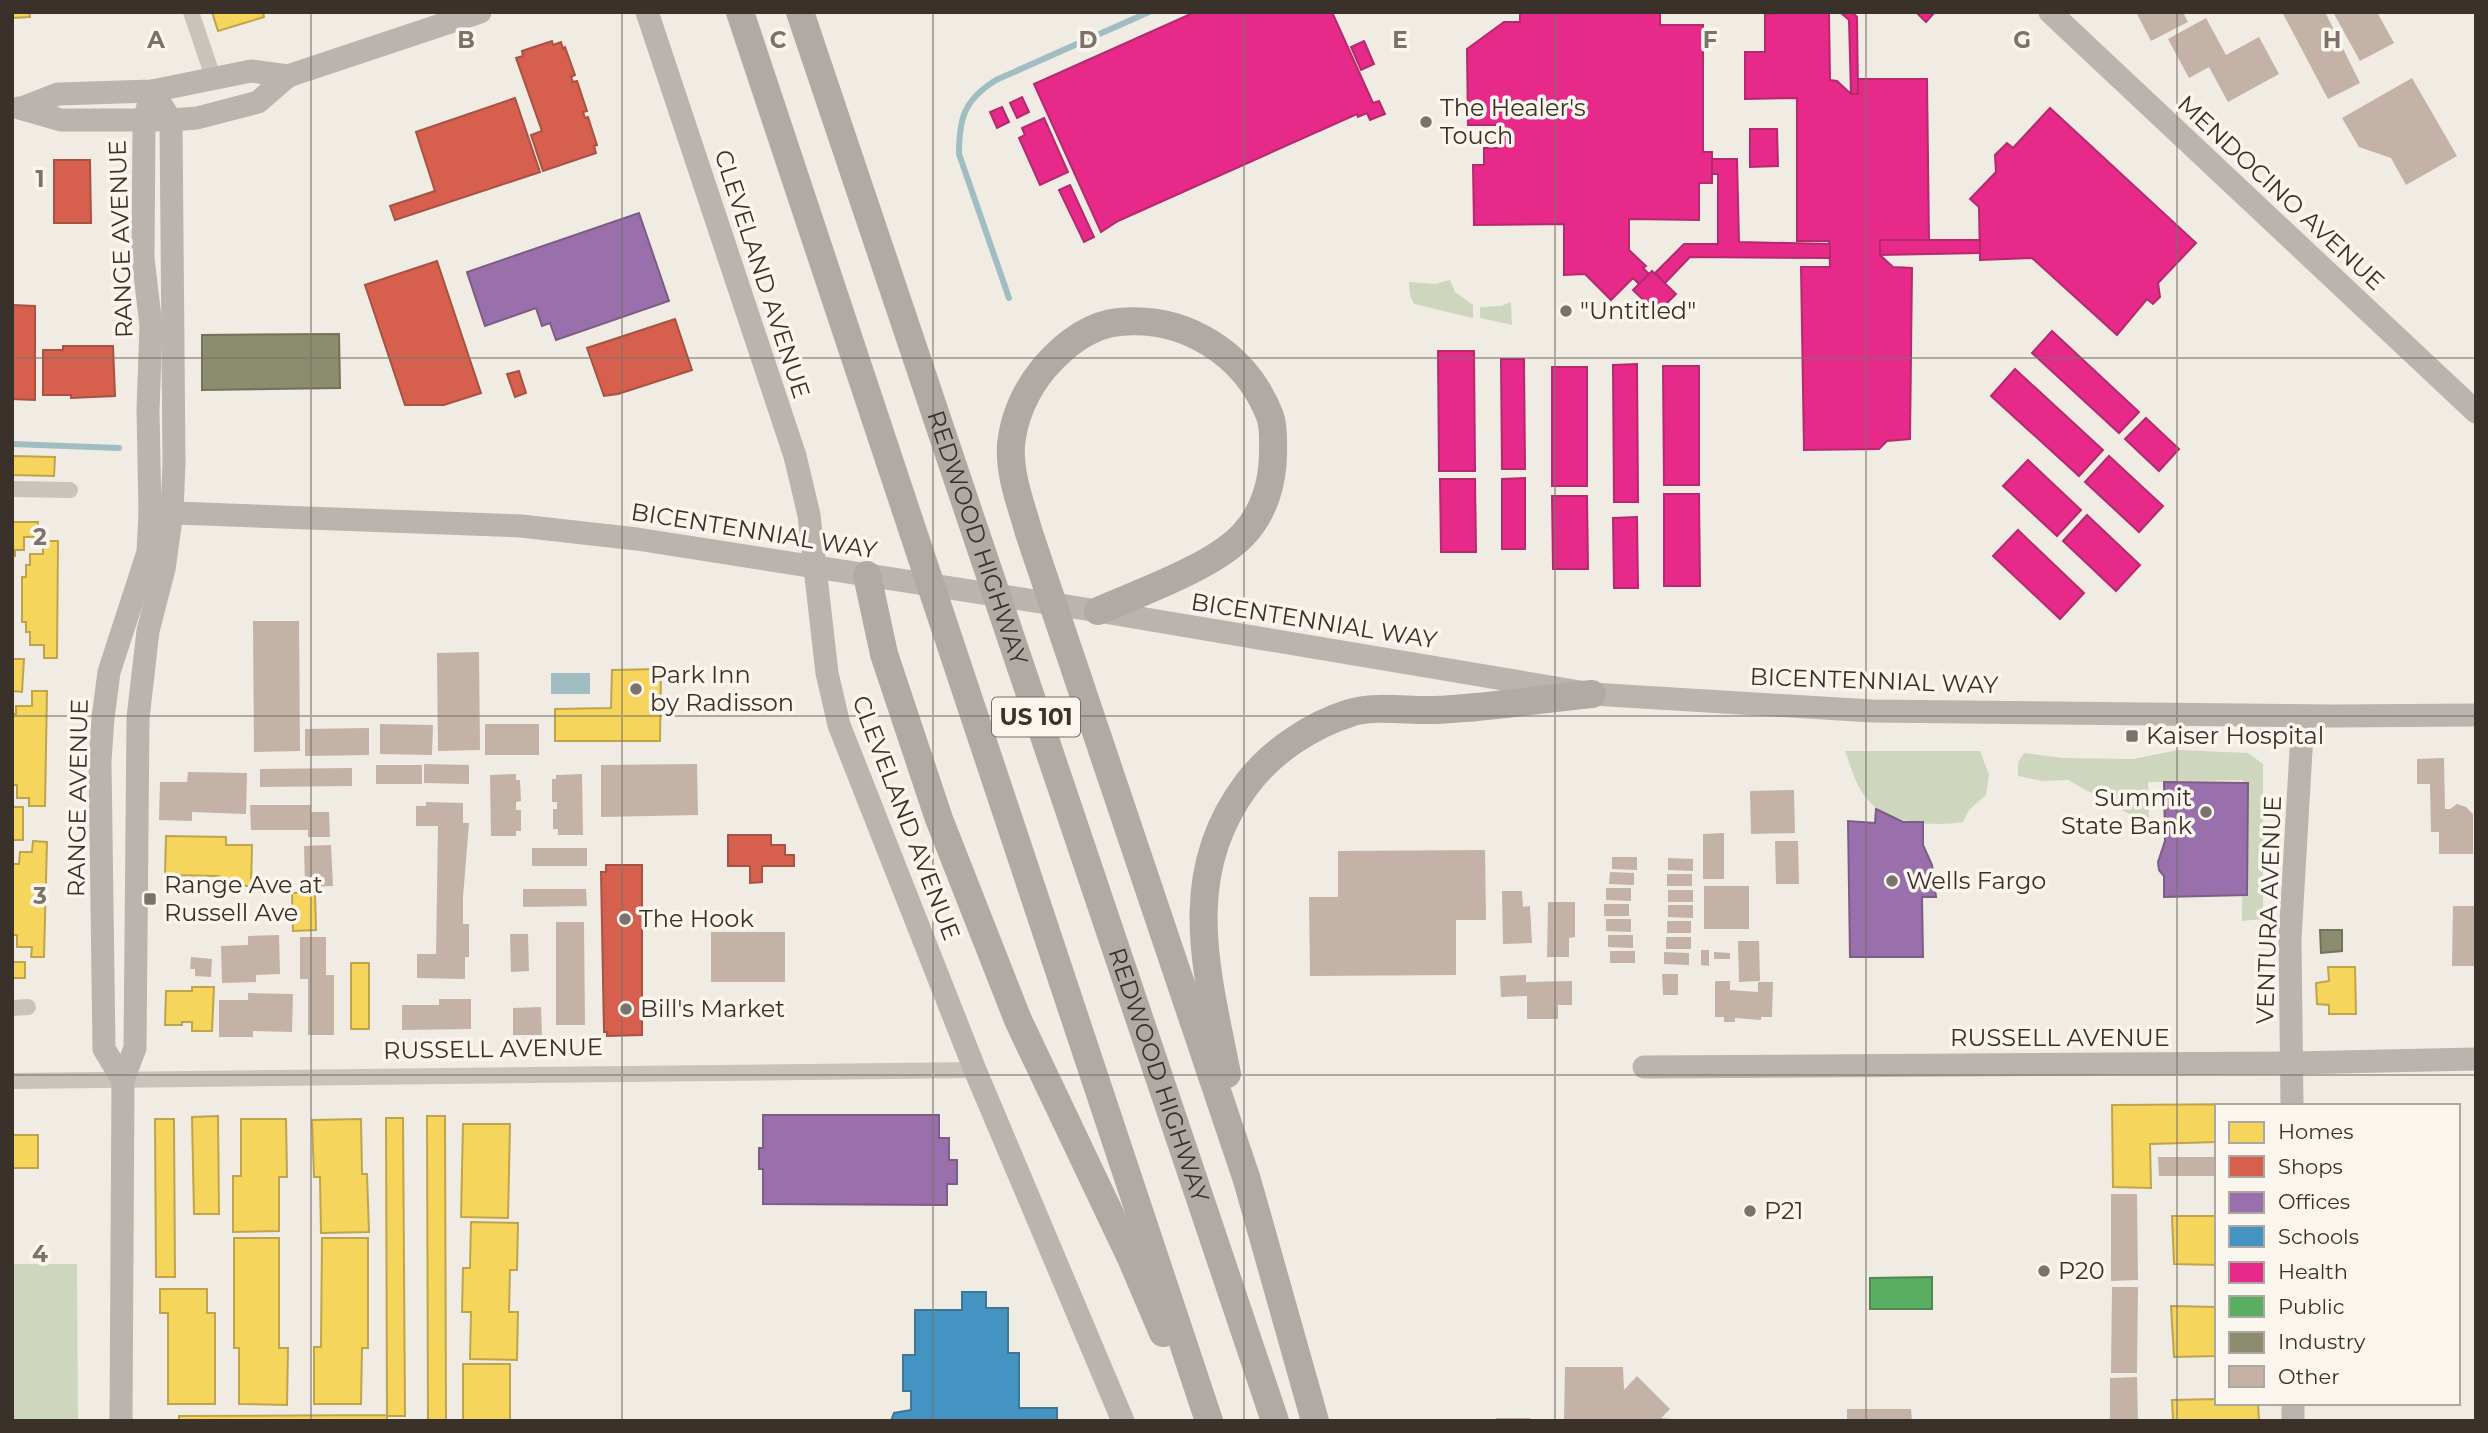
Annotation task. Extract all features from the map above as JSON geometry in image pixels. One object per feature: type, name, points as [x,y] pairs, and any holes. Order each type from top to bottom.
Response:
[{"type":"highway","name":"US 101","points":[[740,12],[1209,1421]]},
{"type":"highway","name":"REDWOOD HIGHWAY","points":[[800,12],[1275,1421]]},
{"type":"highway","points":[[1098,611],[1216,557],[1244,535],[1261,508],[1273,476],[1271,418],[1257,391],[1237,364],[1212,344],[1185,328],[1153,322],[1117,322],[1086,333],[1059,351],[1036,378],[1018,409],[1011,445],[1013,479],[1247,1180],[1315,1421]]},
{"type":"highway","points":[[867,575],[884,654],[939,819],[1018,1020],[1131,1258],[1198,1421]]},
{"type":"highway","points":[[1247,1180],[1207,973],[1203,934],[1203,897],[1210,856],[1221,825],[1237,797],[1257,771],[1280,750],[1311,730],[1351,712],[1435,710],[1592,694]]},
{"type":"main road","points":[[17,108],[61,120],[172,121],[208,116],[258,102],[288,76],[480,12]]},
{"type":"main road","name":"CLEVELAND AVENUE","points":[[647,12],[795,456],[809,515],[827,673],[839,725],[975,1070],[1123,1421]]},
{"type":"main road","name":"MENDOCINO AVENUE","points":[[2050,12],[2476,412]]},
{"type":"main road","points":[[17,108],[58,94],[152,91],[251,71],[288,76]]},
{"type":"main road","points":[[152,91],[172,121]]},
{"type":"main road","name":"RANGE AVENUE","points":[[121,1421],[123,1080],[135,1048],[138,718],[148,631],[164,569],[161,512],[148,410],[151,326],[143,258],[144,121],[152,91]]},
{"type":"main road","name":"RANGE AVENUE","points":[[123,1080],[104,1049],[100,761],[109,671],[161,512],[174,402],[172,121]]},
{"type":"main road","name":"BICENTENNIAL WAY","points":[[161,512],[521,526],[638,538],[1098,611],[1592,694],[1872,711],[2303,716],[2476,715]]},
{"type":"main road","name":"VENTURA AVENUE","points":[[2292,1104],[2290,939],[2303,716]]},
{"type":"main road","name":"RUSSELL AVENUE","points":[[1644,1067],[2292,1063],[2476,1059]]},
{"type":"street","points":[[191,12],[214,80]]},
{"type":"street","points":[[12,489],[70,490]]},
{"type":"street","name":"RUSSELL AVENUE","points":[[12,1081],[975,1070]]},
{"type":"green space","points":[[1450,280],[1455,292],[1473,305],[1473,318],[1414,304],[1409,282],[1435,284]]},
{"type":"green space","points":[[1511,302],[1512,325],[1480,318],[1480,307],[1501,306]]},
{"type":"green space","points":[[2178,750],[2248,753],[2263,764],[2263,919],[2242,921],[2243,780],[2148,782],[2149,825],[2068,780],[2043,781],[2018,776],[2018,762],[2024,753],[2062,758],[2133,759]]},
{"type":"green space","points":[[1845,751],[1980,751],[1989,775],[1986,795],[1969,810],[1963,822],[1922,823],[1894,817],[1870,803],[1854,777]]},
{"type":"green space","points":[[12,1264],[77,1264],[78,1421],[12,1421]]},
{"type":"water","points":[[551,673],[590,673],[590,694],[551,694]]},
{"type":"building: Homes","points":[[12,12],[29,12],[30,17],[12,18]]},
{"type":"building: Homes","points":[[212,12],[263,12],[264,17],[218,31]]},
{"type":"building: Homes","points":[[12,456],[55,457],[54,476],[12,475]]},
{"type":"building: Homes","points":[[12,522],[38,522],[37,537],[24,537],[24,550],[15,550],[15,556],[12,556]]},
{"type":"building: Homes","points":[[43,541],[58,541],[57,658],[44,658],[44,645],[30,645],[30,632],[26,632],[26,622],[22,622],[22,577],[26,577],[30,554],[43,554]]},
{"type":"building: Homes","points":[[12,655],[13,659],[24,659],[22,692],[13,691],[13,696]]},
{"type":"building: Homes","name":"Park Inn by Radisson","points":[[661,669],[660,741],[555,741],[555,709],[611,708],[612,670]]},
{"type":"building: Homes","points":[[32,691],[47,691],[45,806],[29,806],[29,798],[17,798],[17,785],[12,785],[12,714],[16,714],[16,706],[32,706]]},
{"type":"building: Homes","points":[[12,803],[14,807],[23,807],[23,840],[12,840]]},
{"type":"building: Homes","points":[[166,836],[226,837],[226,845],[252,845],[251,886],[219,885],[219,876],[165,875]]},
{"type":"building: Homes","points":[[33,841],[47,842],[44,957],[31,957],[32,947],[17,947],[17,935],[12,935],[12,864],[19,864],[20,852],[32,852]]},
{"type":"building: Homes","points":[[315,892],[316,930],[293,931],[292,893]]},
{"type":"building: Homes","points":[[12,962],[25,962],[25,978],[12,978]]},
{"type":"building: Homes","points":[[351,963],[369,963],[369,1029],[351,1029]]},
{"type":"building: Homes","points":[[2328,967],[2355,967],[2356,1014],[2329,1014],[2329,1005],[2317,1004],[2316,983],[2329,981]]},
{"type":"building: Homes","points":[[192,987],[214,987],[212,1031],[192,1031],[192,1022],[165,1025],[166,991],[192,991]]},
{"type":"building: Homes","points":[[2215,1104],[2215,1142],[2150,1144],[2151,1188],[2113,1187],[2112,1105]]},
{"type":"building: Homes","points":[[218,1116],[219,1214],[194,1214],[192,1117]]},
{"type":"building: Homes","points":[[427,1116],[445,1116],[446,1421],[428,1421]]},
{"type":"building: Homes","points":[[386,1118],[403,1118],[405,1416],[387,1416],[387,1421],[179,1421],[179,1416],[387,1415]]},
{"type":"building: Homes","points":[[155,1119],[174,1119],[175,1277],[156,1277]]},
{"type":"building: Homes","points":[[241,1119],[286,1119],[287,1177],[279,1177],[279,1231],[233,1232],[233,1176],[241,1176]]},
{"type":"building: Homes","points":[[361,1119],[362,1174],[367,1174],[369,1232],[321,1233],[320,1177],[314,1177],[312,1120]]},
{"type":"building: Homes","points":[[463,1124],[510,1124],[508,1218],[461,1217]]},
{"type":"building: Homes","points":[[12,1135],[38,1135],[38,1168],[12,1168]]},
{"type":"building: Homes","points":[[2172,1216],[2215,1216],[2215,1265],[2174,1264]]},
{"type":"building: Homes","points":[[471,1222],[518,1223],[517,1270],[510,1270],[509,1312],[518,1312],[517,1360],[470,1359],[471,1312],[462,1312],[463,1268],[470,1268]]},
{"type":"building: Homes","points":[[234,1238],[279,1238],[279,1348],[288,1348],[287,1405],[239,1404],[239,1348],[234,1348]]},
{"type":"building: Homes","points":[[322,1238],[368,1238],[368,1348],[362,1348],[361,1404],[314,1404],[314,1347],[321,1347]]},
{"type":"building: Homes","points":[[160,1289],[207,1289],[207,1313],[215,1313],[215,1404],[168,1404],[168,1313],[160,1313]]},
{"type":"building: Homes","points":[[2171,1306],[2215,1307],[2215,1356],[2174,1357]]},
{"type":"building: Homes","points":[[463,1364],[510,1364],[510,1421],[463,1421]]},
{"type":"building: Homes","points":[[2215,1399],[2215,1405],[2258,1405],[2259,1421],[2173,1421],[2172,1400]]},
{"type":"building: Shops","points":[[552,41],[553,45],[561,42],[563,49],[565,47],[575,75],[571,77],[573,82],[577,81],[587,111],[583,112],[585,118],[588,117],[597,145],[594,146],[596,153],[543,171],[531,135],[542,131],[516,58],[523,56],[522,51]]},
{"type":"building: Shops","points":[[515,98],[540,172],[395,220],[390,206],[435,191],[416,132]]},
{"type":"building: Shops","points":[[54,160],[90,160],[91,223],[54,223]]},
{"type":"building: Shops","points":[[437,261],[481,393],[444,405],[405,405],[365,285]]},
{"type":"building: Shops","points":[[12,305],[35,306],[35,400],[12,399]]},
{"type":"building: Shops","points":[[675,319],[692,370],[604,396],[587,348]]},
{"type":"building: Shops","points":[[63,346],[113,346],[115,396],[71,398],[71,395],[43,395],[43,350],[63,350]]},
{"type":"building: Shops","points":[[519,371],[526,393],[515,397],[507,374]]},
{"type":"building: Shops","points":[[728,835],[771,835],[771,845],[785,845],[785,855],[794,855],[794,866],[762,866],[762,882],[750,883],[750,866],[728,866]]},
{"type":"building: Shops","points":[[606,865],[642,865],[642,1035],[607,1036],[607,1032],[604,1032],[601,872],[606,872]]},
{"type":"building: Offices","points":[[639,213],[669,301],[556,340],[550,323],[542,326],[536,308],[485,326],[467,272]]},
{"type":"building: Offices","name":"Summit State Bank","points":[[2164,782],[2248,783],[2247,895],[2164,897],[2164,876],[2159,870],[2158,862],[2165,841]]},
{"type":"building: Offices","name":"Wells Fargo","points":[[1876,809],[1903,822],[1923,822],[1923,845],[1932,865],[1936,897],[1922,897],[1923,957],[1850,957],[1848,821],[1875,823]]},
{"type":"building: Offices","points":[[763,1115],[939,1115],[939,1138],[949,1138],[949,1160],[957,1160],[957,1184],[947,1184],[947,1205],[763,1204],[763,1169],[759,1169],[759,1148],[763,1148]]},
{"type":"building: Schools","points":[[962,1292],[986,1292],[986,1308],[1008,1308],[1008,1353],[1019,1353],[1019,1408],[1057,1408],[1057,1421],[891,1421],[894,1413],[911,1410],[911,1391],[903,1391],[903,1355],[915,1355],[915,1310],[962,1310]]},
{"type":"building: Health","points":[[1195,12],[1332,12],[1373,103],[1379,101],[1385,114],[1370,120],[1367,113],[1358,117],[1357,114],[1118,221],[1101,232],[1034,84]]},
{"type":"building: Health","points":[[1520,12],[1660,12],[1660,25],[1703,25],[1703,152],[1712,152],[1712,183],[1699,183],[1699,220],[1629,219],[1629,250],[1646,266],[1643,268],[1649,274],[1639,284],[1633,278],[1611,300],[1585,274],[1564,275],[1564,224],[1474,225],[1473,165],[1484,165],[1484,148],[1500,148],[1500,125],[1468,125],[1467,49],[1504,22],[1520,22]]},
{"type":"building: Health","points":[[1829,12],[1830,80],[1837,81],[1851,94],[1858,94],[1858,79],[1927,79],[1929,241],[1880,240],[1880,255],[1893,267],[1912,268],[1910,439],[1887,441],[1879,449],[1804,450],[1801,267],[1830,267],[1829,241],[1797,241],[1797,98],[1745,99],[1745,52],[1765,52],[1765,14]]},
{"type":"building: Health","points":[[1840,12],[1852,12],[1857,17],[1858,94],[1851,94],[1849,20]]},
{"type":"building: Health","points":[[1916,12],[1935,12],[1926,22]]},
{"type":"building: Health","points":[[1364,41],[1374,64],[1361,70],[1351,47]]},
{"type":"building: Health","points":[[1022,97],[1029,112],[1017,118],[1010,103]]},
{"type":"building: Health","points":[[1002,107],[1009,122],[997,128],[990,112]]},
{"type":"building: Health","points":[[2050,108],[2196,243],[2158,283],[2160,297],[2153,304],[2147,299],[2117,335],[2032,258],[1980,260],[1979,207],[1970,199],[1996,172],[1995,155],[2007,143],[2013,148]]},
{"type":"building: Health","points":[[1044,118],[1068,172],[1040,185],[1019,138],[1025,135],[1022,128]]},
{"type":"building: Health","points":[[1750,129],[1777,129],[1778,166],[1750,167]]},
{"type":"building: Health","points":[[1712,159],[1737,159],[1739,242],[1830,244],[1830,258],[1690,257],[1665,283],[1655,273],[1684,244],[1718,244],[1718,174],[1712,174]]},
{"type":"building: Health","points":[[1070,185],[1094,237],[1084,242],[1059,190]]},
{"type":"building: Health","points":[[1880,240],[1980,240],[1980,253],[1880,255]]},
{"type":"building: Health","points":[[1652,271],[1676,294],[1657,313],[1633,290]]},
{"type":"building: Health","points":[[2052,331],[2139,412],[2119,433],[2032,353]]},
{"type":"building: Health","points":[[1438,351],[1474,351],[1475,471],[1439,471]]},
{"type":"building: Health","points":[[1501,359],[1524,359],[1525,469],[1502,469]]},
{"type":"building: Health","points":[[1637,364],[1638,502],[1614,502],[1613,365]]},
{"type":"building: Health","points":[[1663,366],[1699,366],[1699,485],[1664,485]]},
{"type":"building: Health","points":[[1552,367],[1587,367],[1587,486],[1552,486]]},
{"type":"building: Health","points":[[2015,369],[2103,450],[2079,476],[1991,396]]},
{"type":"building: Health","points":[[2146,418],[2179,449],[2159,471],[2125,439]]},
{"type":"building: Health","points":[[2109,456],[2163,506],[2139,532],[2085,482]]},
{"type":"building: Health","points":[[2028,460],[2081,510],[2057,536],[2003,486]]},
{"type":"building: Health","points":[[1525,478],[1525,549],[1502,549],[1502,479]]},
{"type":"building: Health","points":[[1440,479],[1475,479],[1476,552],[1441,552]]},
{"type":"building: Health","points":[[1664,494],[1699,494],[1700,586],[1664,586]]},
{"type":"building: Health","points":[[1552,496],[1587,496],[1588,569],[1553,569]]},
{"type":"building: Health","points":[[2087,515],[2140,565],[2116,591],[2063,541]]},
{"type":"building: Health","points":[[1637,517],[1638,588],[1614,588],[1613,518]]},
{"type":"building: Health","points":[[2018,530],[2084,593],[2060,619],[1993,556]]},
{"type":"building: Public","points":[[1932,1277],[1932,1309],[1870,1309],[1870,1278]]},
{"type":"building: Industry","points":[[339,334],[340,388],[202,390],[202,335]]},
{"type":"building: Industry","points":[[2320,930],[2342,930],[2342,951],[2321,953]]},
{"type":"building: Other","points":[[2136,12],[2183,12],[2188,22],[2151,41]]},
{"type":"building: Other","points":[[2282,12],[2325,12],[2360,83],[2328,99]]},
{"type":"building: Other","points":[[2333,12],[2377,12],[2394,43],[2360,61]]},
{"type":"building: Other","points":[[2206,18],[2226,55],[2259,37],[2279,74],[2228,102],[2209,67],[2189,78],[2168,39]]},
{"type":"building: Other","points":[[2412,78],[2457,156],[2406,185],[2391,158],[2359,147],[2342,118]]},
{"type":"building: Other","points":[[253,621],[299,621],[300,751],[254,752]]},
{"type":"building: Other","points":[[479,652],[480,750],[438,751],[437,653]]},
{"type":"building: Other","points":[[380,724],[433,725],[432,755],[380,754]]},
{"type":"building: Other","points":[[485,724],[539,724],[539,755],[485,755]]},
{"type":"building: Other","points":[[369,728],[369,755],[305,756],[305,729]]},
{"type":"building: Other","points":[[2444,758],[2445,809],[2457,804],[2466,807],[2473,814],[2473,854],[2439,854],[2439,832],[2431,832],[2430,784],[2417,784],[2417,759]]},
{"type":"building: Other","points":[[424,764],[469,765],[469,784],[424,783]]},
{"type":"building: Other","points":[[697,764],[698,815],[601,817],[601,765]]},
{"type":"building: Other","points":[[376,765],[422,765],[422,784],[376,784]]},
{"type":"building: Other","points":[[352,768],[352,786],[260,787],[260,769]]},
{"type":"building: Other","points":[[188,772],[247,773],[246,814],[192,812],[192,821],[159,820],[160,782],[187,782]]},
{"type":"building: Other","points":[[516,774],[516,780],[520,780],[521,801],[516,802],[516,810],[521,810],[521,831],[516,831],[516,836],[491,836],[490,775]]},
{"type":"building: Other","points":[[582,774],[583,835],[558,835],[558,829],[553,829],[553,809],[557,809],[557,802],[552,802],[552,779],[556,779],[556,775]]},
{"type":"building: Other","points":[[1794,790],[1795,833],[1751,834],[1750,791]]},
{"type":"building: Other","points":[[426,802],[463,803],[463,823],[469,823],[463,897],[463,924],[469,924],[469,957],[465,957],[465,979],[417,978],[417,954],[436,954],[438,826],[416,826],[416,806],[426,806]]},
{"type":"building: Other","points":[[250,805],[311,805],[311,812],[329,812],[330,837],[308,837],[308,830],[251,830]]},
{"type":"building: Other","points":[[1724,833],[1724,879],[1703,879],[1703,834]]},
{"type":"building: Other","points":[[1775,841],[1798,841],[1799,884],[1776,884]]},
{"type":"building: Other","points":[[331,845],[333,886],[305,887],[304,846]]},
{"type":"building: Other","points":[[532,848],[587,848],[587,866],[532,866]]},
{"type":"building: Other","points":[[1485,850],[1486,920],[1456,920],[1456,975],[1310,976],[1309,897],[1338,897],[1338,851]]},
{"type":"building: Other","points":[[1612,857],[1637,857],[1637,870],[1612,869]]},
{"type":"building: Other","points":[[1668,858],[1693,859],[1693,871],[1668,870]]},
{"type":"building: Other","points":[[1610,872],[1634,873],[1634,885],[1609,884]]},
{"type":"building: Other","points":[[1667,874],[1692,874],[1692,886],[1667,886]]},
{"type":"building: Other","points":[[1704,886],[1749,886],[1749,929],[1704,929]]},
{"type":"building: Other","points":[[1606,888],[1631,888],[1631,901],[1606,900]]},
{"type":"building: Other","points":[[523,889],[586,889],[587,906],[523,907]]},
{"type":"building: Other","points":[[1668,890],[1693,890],[1693,902],[1668,902]]},
{"type":"building: Other","points":[[1502,891],[1522,891],[1523,907],[1530,906],[1532,943],[1503,944]]},
{"type":"building: Other","points":[[1548,902],[1575,902],[1575,937],[1569,938],[1569,957],[1547,957]]},
{"type":"building: Other","points":[[1604,904],[1629,904],[1629,916],[1604,916]]},
{"type":"building: Other","points":[[1668,905],[1693,905],[1693,918],[1668,917]]},
{"type":"building: Other","points":[[2453,906],[2476,906],[2476,966],[2452,966]]},
{"type":"building: Other","points":[[1606,919],[1631,919],[1631,932],[1606,931]]},
{"type":"building: Other","points":[[1667,921],[1691,921],[1691,933],[1667,933]]},
{"type":"building: Other","points":[[556,922],[584,922],[585,1025],[556,1025]]},
{"type":"building: Other","points":[[711,932],[785,932],[785,982],[711,982]]},
{"type":"building: Other","points":[[510,934],[528,934],[529,971],[511,972]]},
{"type":"building: Other","points":[[279,935],[280,974],[256,975],[256,982],[222,983],[221,946],[248,945],[248,936]]},
{"type":"building: Other","points":[[1608,935],[1633,935],[1633,948],[1608,947]]},
{"type":"building: Other","points":[[300,937],[326,937],[326,975],[334,975],[334,1035],[308,1035],[308,979],[300,979]]},
{"type":"building: Other","points":[[1666,937],[1691,937],[1691,949],[1666,949]]},
{"type":"building: Other","points":[[1738,941],[1759,941],[1760,981],[1739,982]]},
{"type":"building: Other","points":[[1701,950],[1709,950],[1709,966],[1701,965]]},
{"type":"building: Other","points":[[1610,951],[1635,951],[1635,963],[1610,963]]},
{"type":"building: Other","points":[[1664,952],[1689,953],[1689,965],[1664,964]]},
{"type":"building: Other","points":[[1714,952],[1730,953],[1730,959],[1714,959]]},
{"type":"building: Other","points":[[191,957],[212,959],[211,977],[195,976],[195,969],[190,969]]},
{"type":"building: Other","points":[[1662,974],[1678,974],[1678,995],[1663,995]]},
{"type":"building: Other","points":[[1526,975],[1526,982],[1572,981],[1572,1005],[1558,1005],[1558,1019],[1527,1019],[1527,996],[1501,997],[1500,976]]},
{"type":"building: Other","points":[[1715,981],[1730,981],[1730,990],[1758,992],[1758,982],[1773,982],[1772,1017],[1761,1017],[1761,1020],[1735,1018],[1735,1022],[1724,1022],[1724,1017],[1715,1017]]},
{"type":"building: Other","points":[[248,993],[293,994],[292,1032],[253,1031],[253,1037],[219,1037],[219,1000],[248,1000]]},
{"type":"building: Other","points":[[439,999],[471,999],[471,1029],[402,1030],[402,1005],[439,1005]]},
{"type":"building: Other","points":[[541,1007],[542,1035],[513,1035],[513,1008]]},
{"type":"building: Other","points":[[2158,1157],[2215,1157],[2215,1176],[2159,1176]]},
{"type":"building: Other","points":[[2111,1194],[2137,1194],[2138,1280],[2111,1281]]},
{"type":"building: Other","points":[[2112,1287],[2138,1287],[2137,1373],[2111,1373]]},
{"type":"building: Other","points":[[1565,1367],[1623,1367],[1624,1390],[1637,1376],[1670,1409],[1661,1418],[1673,1421],[1564,1421]]},
{"type":"building: Other","points":[[2137,1377],[2138,1421],[2110,1421],[2110,1378]]},
{"type":"building: Other","points":[[1847,1409],[1911,1409],[1912,1421],[1847,1421]]},
{"type":"building: Other","points":[[1496,1418],[1530,1418],[1530,1421],[1496,1421]]},
{"type":"waterway","points":[[1009,298],[959,154],[960,130],[965,111],[977,95],[996,80],[1149,12]]},
{"type":"waterway","points":[[12,444],[119,448]]},
{"type":"place","name":"The Healer's Touch","points":[[1426,122]]},
{"type":"place","name":"\"Untitled\"","points":[[1566,311]]},
{"type":"place","name":"Park Inn by Radisson","points":[[636,689]]},
{"type":"place","name":"Kaiser Hospital","points":[[2132,736]]},
{"type":"place","name":"Summit State Bank","points":[[2206,812]]},
{"type":"place","name":"Wells Fargo","points":[[1892,881]]},
{"type":"place","name":"Range Ave at Russell Ave","points":[[150,899]]},
{"type":"place","name":"The Hook","points":[[625,919]]},
{"type":"place","name":"Bill's Market","points":[[626,1009]]},
{"type":"place","name":"P21","points":[[1750,1211]]},
{"type":"place","name":"P20","points":[[2044,1271]]}]
